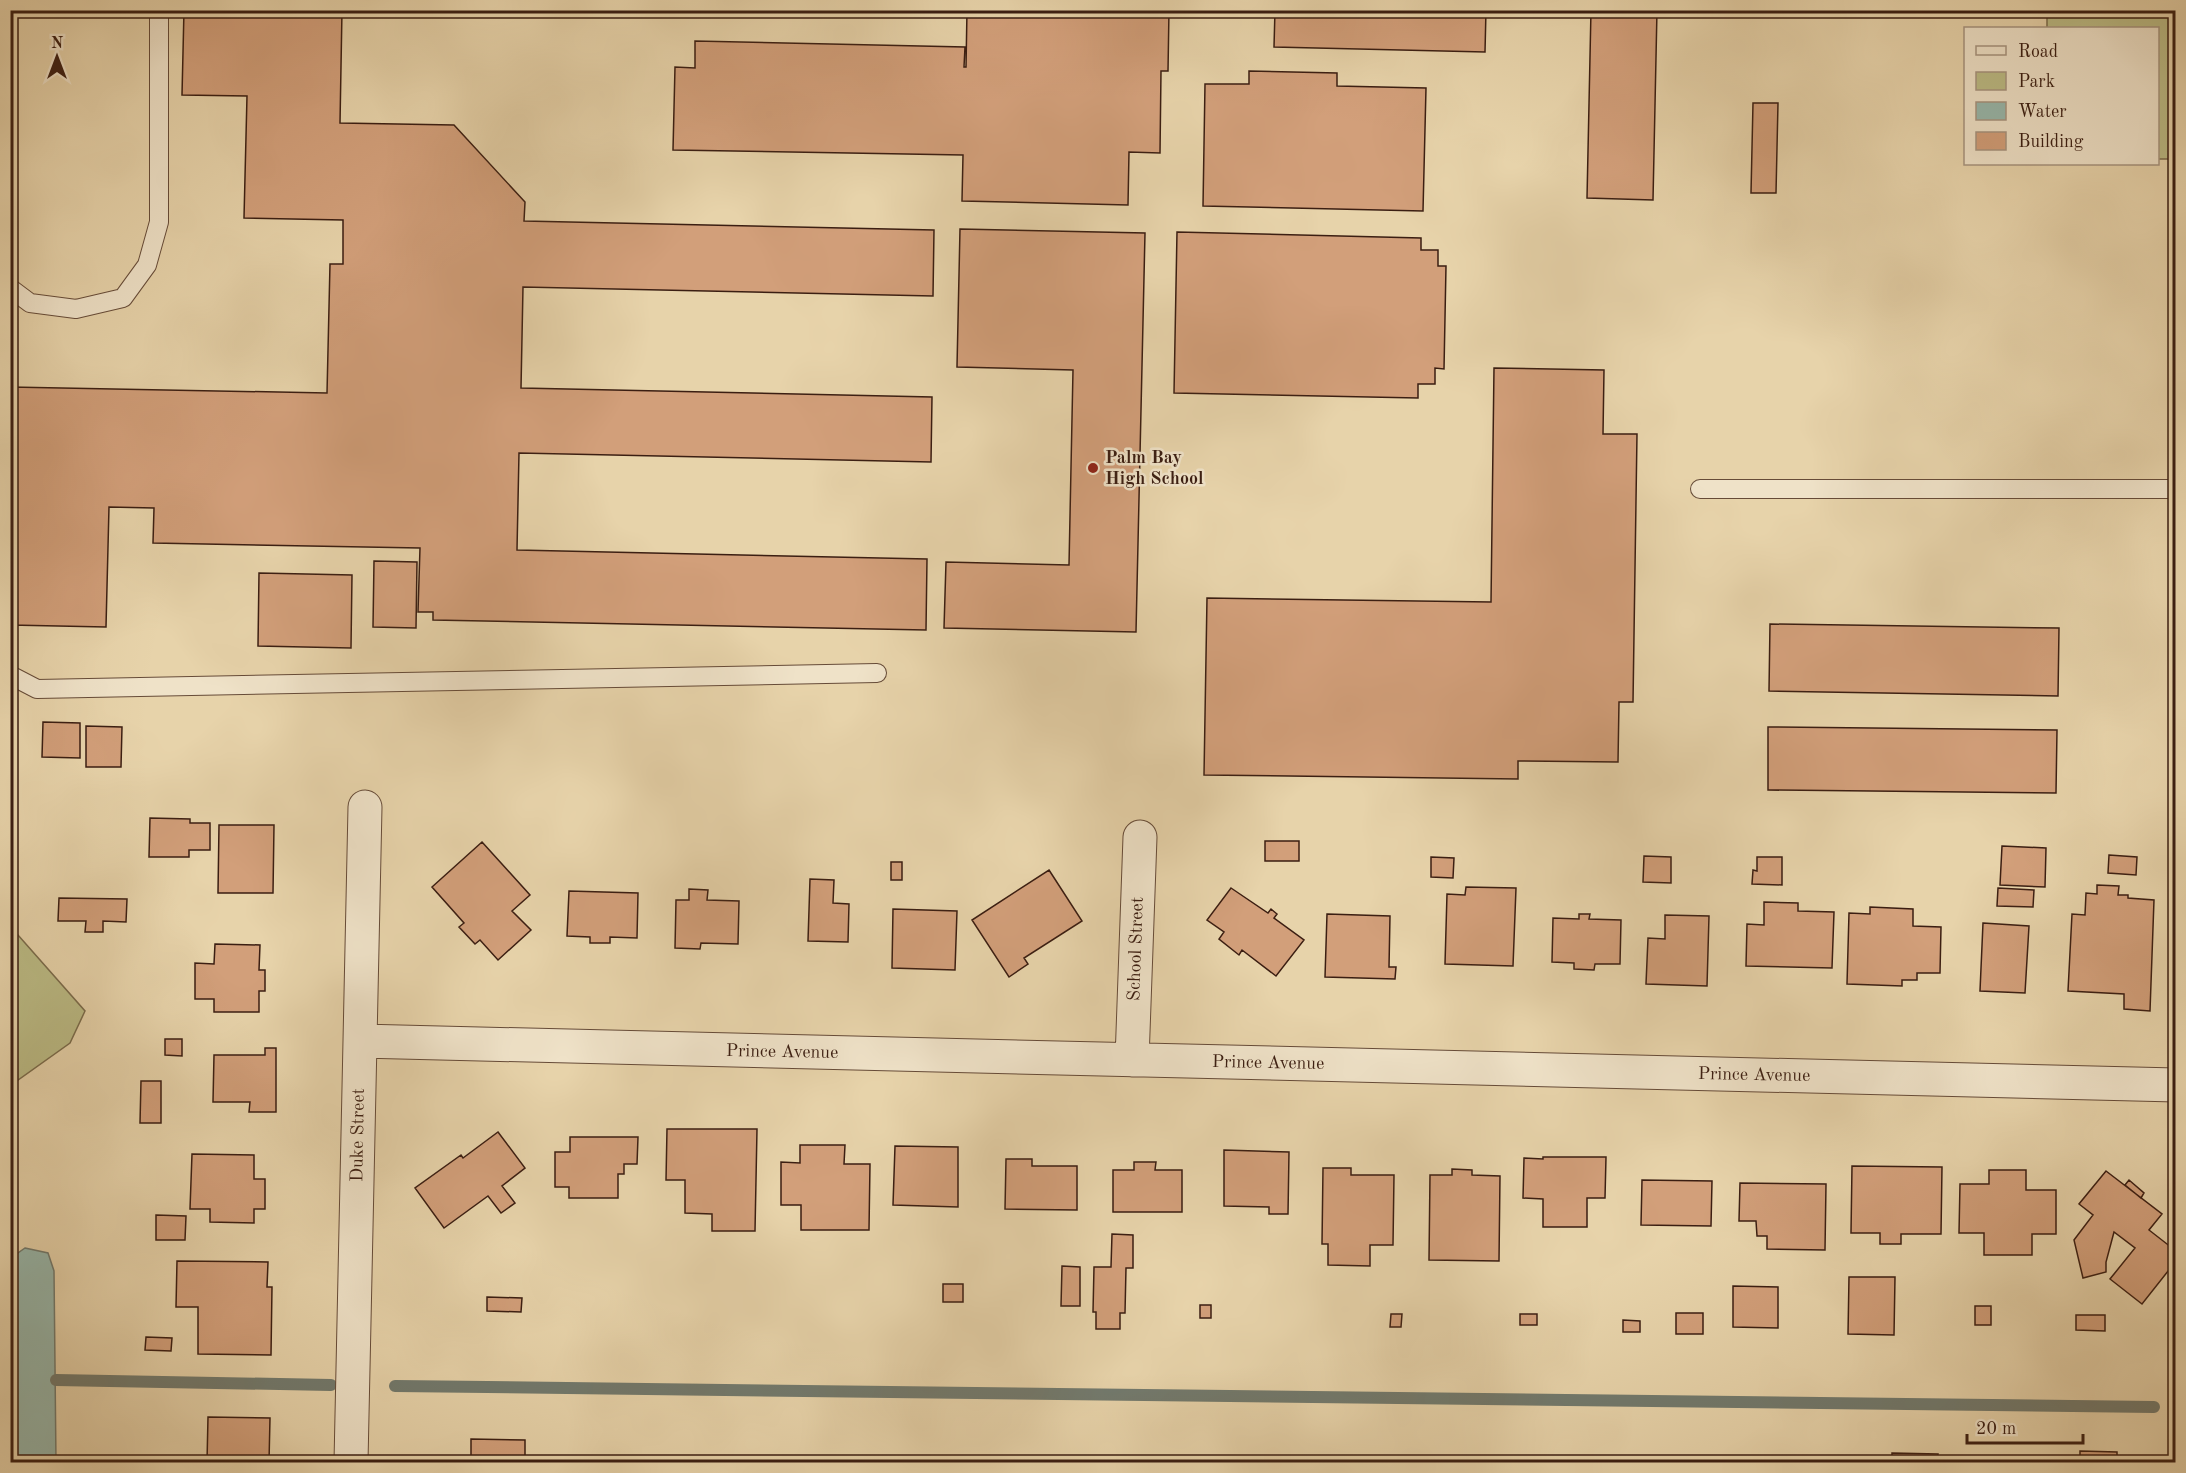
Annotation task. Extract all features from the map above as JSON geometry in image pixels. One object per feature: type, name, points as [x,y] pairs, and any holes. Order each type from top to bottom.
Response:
[{"type":"street","name":"Duke Street","points":[[351,1462],[365,807]]},
{"type":"street","name":"School Street","points":[[1132,1060],[1140,837]]},
{"type":"street","name":"Prince Avenue","points":[[360,1041],[2175,1085]]},
{"type":"lane","points":[[10,288],[30,303],[76,309],[123,298],[147,265],[159,222],[159,10]]},
{"type":"lane","points":[[1700,489],[2175,489]]},
{"type":"lane","points":[[10,675],[37,689],[877,673]]},
{"type":"green space","points":[[2047,11],[2175,11],[2175,159],[2159,159],[2159,27],[2047,27]]},
{"type":"green space","points":[[10,926],[85,1011],[70,1043],[11,1085]]},
{"type":"water","points":[[25,1248],[48,1253],[54,1271],[56,1462],[11,1462],[11,1258]]},
{"type":"building","points":[[184,10],[342,10],[340,123],[454,125],[525,202],[524,221],[934,230],[933,296],[523,287],[521,388],[932,397],[931,462],[519,453],[517,550],[927,559],[926,630],[433,620],[433,612],[418,612],[420,548],[153,543],[154,508],[109,507],[106,627],[10,625],[10,387],[327,393],[330,264],[343,264],[343,220],[244,218],[247,96],[182,95]]},
{"type":"building","points":[[967,10],[1169,10],[1168,71],[1161,71],[1160,153],[1129,152],[1128,205],[962,201],[963,155],[673,150],[675,67],[695,68],[695,41],[965,47],[964,67],[966,67]]},
{"type":"building","points":[[1275,10],[1486,10],[1485,52],[1274,47]]},
{"type":"building","points":[[1591,10],[1657,10],[1653,200],[1587,198]]},
{"type":"building","points":[[1249,71],[1337,73],[1337,86],[1426,88],[1423,211],[1203,206],[1205,84],[1249,84]]},
{"type":"building","points":[[1753,103],[1778,103],[1776,193],[1751,193]]},
{"type":"building","points":[[960,229],[1145,233],[1136,632],[944,628],[946,562],[1069,565],[1073,370],[957,367]]},
{"type":"building","points":[[1177,232],[1421,238],[1421,250],[1438,250],[1438,266],[1446,266],[1444,369],[1435,368],[1435,384],[1418,384],[1418,398],[1174,393]]},
{"type":"building","points":[[1494,368],[1604,370],[1603,434],[1637,434],[1633,702],[1619,702],[1618,762],[1518,761],[1518,779],[1204,775],[1207,598],[1491,602]]},
{"type":"building","points":[[374,561],[417,562],[416,628],[373,627]]},
{"type":"building","points":[[259,573],[352,575],[351,648],[258,646]]},
{"type":"building","points":[[1770,624],[2059,628],[2058,696],[1769,691]]},
{"type":"building","points":[[43,722],[80,723],[80,758],[42,757]]},
{"type":"building","points":[[86,726],[122,727],[121,767],[86,767]]},
{"type":"building","points":[[1768,727],[2057,730],[2056,793],[1768,790]]},
{"type":"building","points":[[150,818],[190,819],[190,823],[210,823],[210,850],[189,850],[189,857],[149,857]]},
{"type":"building","points":[[219,825],[274,825],[273,893],[218,893]]},
{"type":"building","points":[[1265,841],[1299,841],[1299,861],[1265,861]]},
{"type":"building","points":[[482,842],[530,895],[512,911],[531,930],[498,960],[480,940],[475,944],[459,927],[464,923],[432,887]]},
{"type":"building","points":[[2002,846],[2046,848],[2045,887],[2000,885]]},
{"type":"building","points":[[2109,855],[2137,857],[2136,875],[2108,873]]},
{"type":"building","points":[[1644,856],[1671,857],[1671,883],[1643,882]]},
{"type":"building","points":[[1431,857],[1454,858],[1453,878],[1431,877]]},
{"type":"building","points":[[1757,857],[1782,857],[1782,885],[1752,884],[1753,870],[1757,871]]},
{"type":"building","points":[[891,862],[902,862],[902,880],[891,880]]},
{"type":"building","points":[[1049,870],[1082,921],[1024,958],[1028,964],[1009,977],[972,920]]},
{"type":"building","points":[[810,879],[834,880],[833,903],[849,904],[848,942],[808,941]]},
{"type":"building","points":[[2097,885],[2119,886],[2118,895],[2128,895],[2128,898],[2154,900],[2150,1011],[2124,1009],[2124,994],[2068,991],[2072,914],[2085,915],[2086,893],[2097,894]]},
{"type":"building","points":[[1466,887],[1516,888],[1513,966],[1445,964],[1447,894],[1465,895]]},
{"type":"building","points":[[1231,888],[1268,913],[1271,909],[1277,914],[1274,918],[1304,940],[1276,976],[1242,950],[1239,955],[1219,939],[1224,932],[1207,920]]},
{"type":"building","points":[[1998,888],[2034,890],[2033,907],[1997,906]]},
{"type":"building","points":[[689,889],[708,890],[707,900],[739,901],[738,944],[701,943],[700,949],[675,948],[676,900],[689,900]]},
{"type":"building","points":[[569,891],[638,893],[637,938],[610,937],[610,943],[590,943],[590,937],[567,936]]},
{"type":"building","points":[[59,898],[127,899],[126,922],[103,921],[103,932],[85,932],[86,921],[58,921]]},
{"type":"building","points":[[1764,902],[1798,903],[1798,911],[1834,912],[1832,968],[1746,966],[1747,924],[1764,925]]},
{"type":"building","points":[[1870,907],[1913,909],[1913,926],[1941,927],[1940,973],[1917,973],[1917,980],[1902,980],[1902,986],[1847,984],[1849,913],[1870,914]]},
{"type":"building","points":[[893,909],[957,911],[955,970],[892,968]]},
{"type":"building","points":[[1327,914],[1390,916],[1389,967],[1396,967],[1395,979],[1325,977]]},
{"type":"building","points":[[1579,914],[1590,914],[1589,919],[1621,920],[1620,964],[1595,964],[1594,970],[1574,969],[1574,963],[1552,962],[1553,918],[1579,919]]},
{"type":"building","points":[[1665,915],[1709,916],[1707,986],[1646,984],[1648,938],[1665,939]]},
{"type":"building","points":[[1983,923],[2029,926],[2025,993],[1980,991]]},
{"type":"building","points":[[215,944],[260,945],[259,970],[265,970],[265,991],[259,991],[259,1012],[214,1012],[214,999],[195,999],[195,963],[214,964]]},
{"type":"building","points":[[165,1039],[182,1039],[182,1056],[165,1055]]},
{"type":"building","points":[[265,1048],[276,1048],[276,1112],[249,1112],[250,1102],[213,1102],[214,1055],[265,1055]]},
{"type":"building","points":[[141,1081],[161,1081],[161,1123],[140,1123]]},
{"type":"building","points":[[667,1129],[757,1129],[755,1231],[712,1231],[712,1214],[685,1213],[685,1180],[666,1180]]},
{"type":"building","points":[[498,1132],[525,1168],[502,1186],[515,1203],[501,1213],[488,1196],[444,1228],[415,1188],[461,1155],[463,1158]]},
{"type":"building","points":[[570,1137],[638,1137],[637,1164],[624,1164],[624,1174],[618,1174],[618,1198],[569,1198],[569,1187],[555,1187],[555,1152],[570,1152]]},
{"type":"building","points":[[800,1145],[845,1145],[844,1164],[870,1164],[869,1230],[801,1230],[801,1205],[781,1205],[781,1162],[800,1163]]},
{"type":"building","points":[[895,1146],[958,1147],[958,1207],[893,1205]]},
{"type":"building","points":[[1224,1150],[1289,1152],[1288,1214],[1269,1214],[1269,1207],[1224,1206]]},
{"type":"building","points":[[192,1154],[254,1155],[254,1179],[265,1179],[265,1209],[254,1209],[254,1223],[210,1222],[210,1209],[190,1209]]},
{"type":"building","points":[[1543,1157],[1606,1157],[1605,1198],[1587,1198],[1587,1227],[1543,1227],[1543,1199],[1523,1198],[1524,1158],[1543,1159]]},
{"type":"building","points":[[1006,1159],[1032,1159],[1032,1166],[1077,1166],[1077,1210],[1005,1209]]},
{"type":"building","points":[[1134,1162],[1156,1162],[1155,1170],[1182,1170],[1182,1212],[1113,1212],[1113,1170],[1134,1170]]},
{"type":"building","points":[[1852,1166],[1942,1167],[1941,1234],[1901,1234],[1901,1244],[1880,1244],[1880,1233],[1851,1233]]},
{"type":"building","points":[[1323,1168],[1351,1168],[1351,1175],[1394,1175],[1393,1245],[1370,1245],[1370,1266],[1328,1265],[1328,1244],[1322,1244]]},
{"type":"building","points":[[1452,1169],[1472,1170],[1472,1175],[1500,1176],[1499,1261],[1429,1260],[1430,1175],[1452,1175]]},
{"type":"building","points":[[1989,1170],[2026,1170],[2026,1190],[2056,1190],[2056,1234],[2032,1234],[2032,1255],[1984,1255],[1984,1233],[1959,1233],[1960,1184],[1989,1184]]},
{"type":"building","points":[[2106,1171],[2162,1214],[2149,1230],[2176,1251],[2176,1261],[2142,1304],[2110,1279],[2135,1248],[2114,1232],[2106,1262],[2106,1272],[2083,1278],[2074,1240],[2093,1215],[2079,1204]]},
{"type":"building","points":[[1642,1180],[1712,1181],[1711,1226],[1641,1225]]},
{"type":"building","points":[[2129,1180],[2144,1193],[2141,1198],[2125,1185]]},
{"type":"building","points":[[1740,1183],[1826,1184],[1825,1250],[1767,1249],[1767,1236],[1757,1236],[1756,1221],[1739,1221]]},
{"type":"building","points":[[156,1215],[186,1216],[185,1240],[156,1240]]},
{"type":"building","points":[[1112,1234],[1133,1235],[1133,1268],[1126,1268],[1125,1313],[1120,1313],[1120,1329],[1096,1329],[1096,1312],[1093,1312],[1094,1267],[1111,1267]]},
{"type":"building","points":[[177,1261],[268,1262],[267,1287],[272,1287],[271,1355],[198,1354],[198,1307],[176,1307]]},
{"type":"building","points":[[1062,1266],[1080,1267],[1080,1306],[1061,1306]]},
{"type":"building","points":[[1849,1277],[1895,1277],[1894,1335],[1848,1334]]},
{"type":"building","points":[[943,1284],[963,1284],[963,1302],[943,1302]]},
{"type":"building","points":[[1733,1286],[1778,1287],[1778,1328],[1733,1327]]},
{"type":"building","points":[[487,1297],[522,1298],[521,1312],[487,1311]]},
{"type":"building","points":[[1200,1305],[1211,1305],[1211,1318],[1200,1318]]},
{"type":"building","points":[[1975,1306],[1991,1306],[1991,1325],[1975,1325]]},
{"type":"building","points":[[1676,1313],[1703,1313],[1703,1334],[1676,1334]]},
{"type":"building","points":[[1391,1314],[1402,1314],[1401,1327],[1390,1327]]},
{"type":"building","points":[[1520,1314],[1537,1314],[1537,1325],[1520,1325]]},
{"type":"building","points":[[2076,1315],[2105,1315],[2105,1331],[2076,1330]]},
{"type":"building","points":[[1623,1320],[1640,1321],[1640,1332],[1623,1332]]},
{"type":"building","points":[[146,1337],[172,1338],[171,1351],[145,1350]]},
{"type":"building","points":[[208,1417],[270,1418],[269,1462],[207,1462]]},
{"type":"building","points":[[471,1439],[525,1440],[525,1462],[471,1462]]},
{"type":"building","points":[[2080,1451],[2117,1452],[2117,1462],[2080,1462]]},
{"type":"building","points":[[1892,1453],[1938,1454],[1937,1462],[1892,1462]]},
{"type":"waterway","points":[[56,1380],[331,1385]]},
{"type":"waterway","points":[[395,1386],[2154,1407]]},
{"type":"place","name":"Palm Bay High School","points":[[1093,468]]}]
